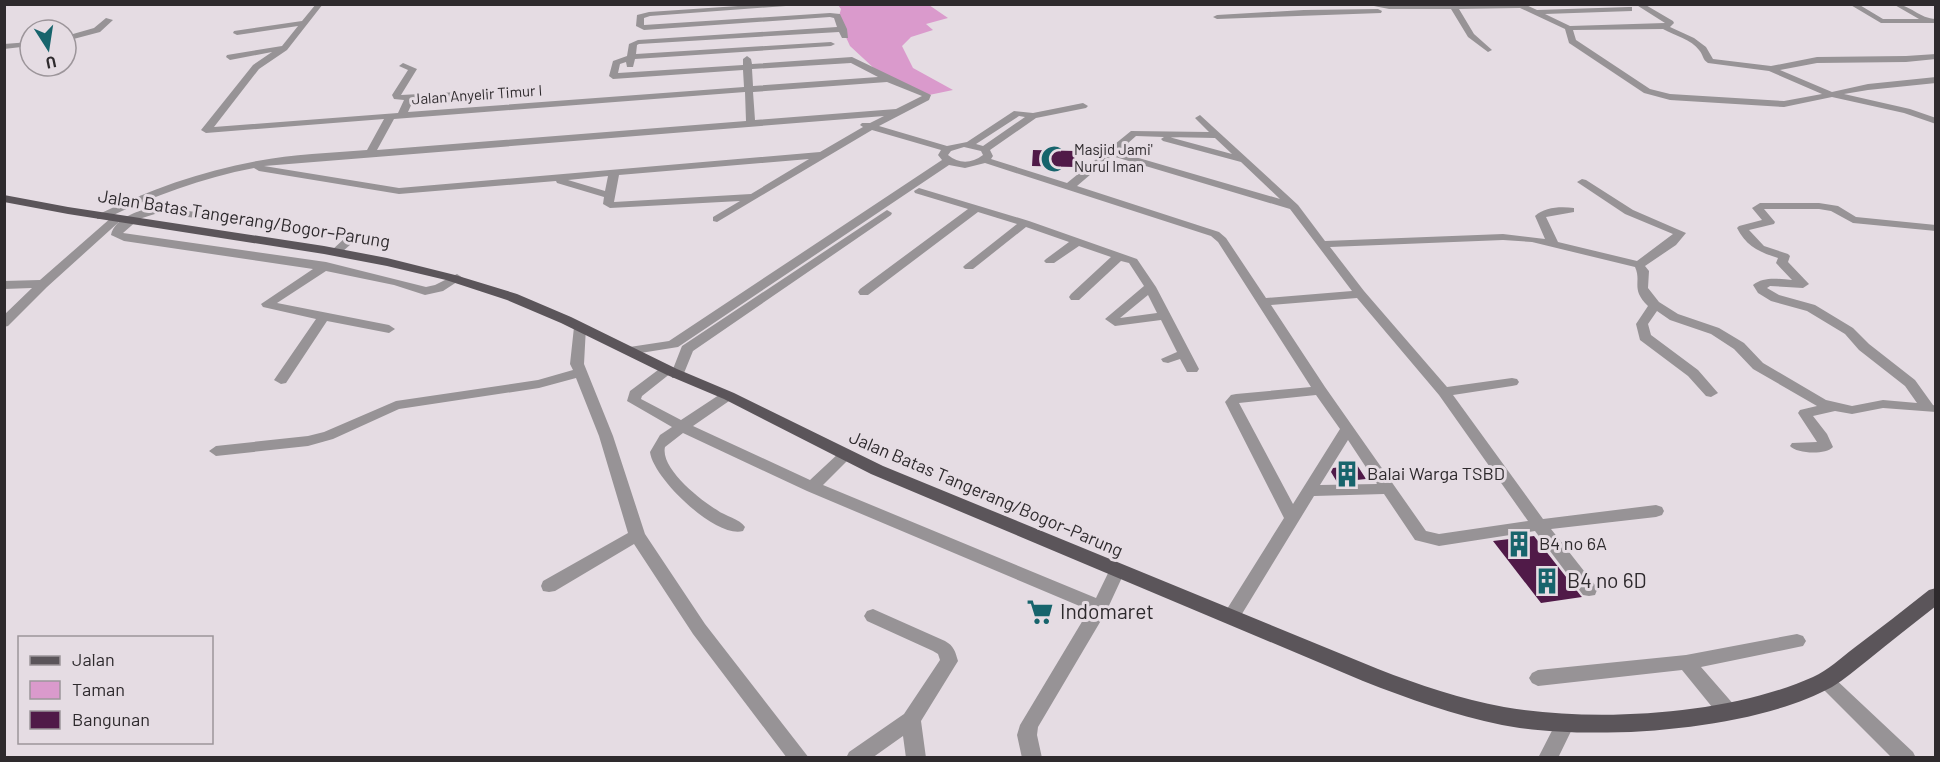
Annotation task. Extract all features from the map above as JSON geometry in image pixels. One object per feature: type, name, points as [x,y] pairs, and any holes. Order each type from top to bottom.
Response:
[{"type":"main road","name":"Jalan Batas Tangerang/Bogor–Parung","points":[[4,198],[115,219],[342,252],[392,261],[457,278],[541,309],[672,373],[727,396],[845,455],[1117,571],[1430,698],[1509,717],[1566,723],[1628,723],[1728,712],[1785,697],[1826,681],[1935,595]]},
{"type":"street","points":[[230,57],[284,48],[320,4]]},
{"type":"street","points":[[628,75],[633,44],[638,42],[745,34],[844,33],[837,16],[834,15],[644,28],[640,26],[640,17],[645,15],[744,6],[810,4]]},
{"type":"street","points":[[1367,4],[1389,7],[1521,5],[1566,27],[1634,24],[1664,27],[1698,45],[1709,60],[1771,69],[1830,94],[1907,111],[1935,122]]},
{"type":"street","points":[[1601,4],[1634,24]]},
{"type":"street","points":[[1638,4],[1670,23],[1664,27]]},
{"type":"street","points":[[1852,4],[1881,21],[1932,21]]},
{"type":"street","points":[[1896,4],[1932,21]]},
{"type":"street","points":[[744,6],[751,123]]},
{"type":"street","points":[[1454,6],[1469,34],[1488,50]]},
{"type":"street","points":[[1217,17],[1311,12],[1377,12],[1389,7]]},
{"type":"street","points":[[1537,12],[1629,9]]},
{"type":"street","points":[[78,36],[97,30],[109,20]]},
{"type":"street","points":[[237,33],[303,23]]},
{"type":"street","points":[[1566,27],[1572,41],[1655,94],[1773,104],[1881,85],[1935,80]]},
{"type":"street","points":[[717,219],[869,126],[928,96],[852,60],[613,76],[616,63],[632,57],[831,44]]},
{"type":"street","points":[[4,54],[15,46]]},
{"type":"street","points":[[4,47],[18,46]]},
{"type":"street","name":"Jalan Anyelir Timur I","points":[[284,48],[256,67],[206,130],[888,79]]},
{"type":"street","points":[[1771,69],[1817,60],[1906,59],[1935,56]]},
{"type":"street","points":[[403,66],[413,69],[396,97],[478,93]]},
{"type":"street","points":[[371,152],[410,98]]},
{"type":"street","points":[[1083,106],[1034,116],[1019,112],[970,144],[957,145],[951,158],[919,191],[687,349],[672,373],[635,394],[634,401],[683,427],[812,487],[1100,608]]},
{"type":"street","points":[[4,323],[115,219],[160,190],[245,165],[371,152],[896,112]]},
{"type":"street","points":[[838,117],[973,164],[1034,116]]},
{"type":"street","points":[[1200,118],[1294,207],[1360,294],[1444,392],[1539,525],[1589,590]]},
{"type":"street","points":[[1068,188],[1131,135],[1144,133],[1217,135]]},
{"type":"street","points":[[1144,133],[1243,160]]},
{"type":"street","points":[[970,144],[985,154],[1068,188],[1215,234],[1222,240],[1418,534],[1439,540],[1656,511]]},
{"type":"street","points":[[1112,153],[1294,207]]},
{"type":"street","points":[[245,165],[399,191],[825,155]]},
{"type":"street","points":[[628,351],[673,344],[951,158]]},
{"type":"street","points":[[614,174],[608,204],[618,206],[754,197]]},
{"type":"street","points":[[553,179],[609,195]]},
{"type":"street","points":[[1582,182],[1629,212],[1680,233],[1673,241],[1647,256],[1639,265]]},
{"type":"street","points":[[919,191],[1025,223],[1120,255],[1136,263],[1192,369]]},
{"type":"street","points":[[1931,409],[1910,382],[1860,344],[1849,331],[1811,308],[1780,300],[1762,290],[1759,285],[1766,282],[1803,284],[1782,263],[1784,256],[1760,248],[1747,236],[1743,228],[1770,222],[1758,212],[1757,208],[1760,206],[1803,205],[1834,208],[1853,220],[1935,228]]},
{"type":"street","points":[[864,292],[976,208]]},
{"type":"street","points":[[1553,244],[1540,216],[1570,210]]},
{"type":"street","points":[[115,219],[117,235],[324,267],[389,280],[425,291],[439,288],[457,278]]},
{"type":"street","points":[[969,267],[1025,223]]},
{"type":"street","points":[[1532,239],[1526,230],[1543,226]]},
{"type":"street","points":[[1324,244],[1465,237],[1532,239],[1639,265],[1642,271],[1642,288],[1655,306],[1674,317],[1715,331],[1739,346],[1758,366],[1832,407],[1852,410],[1883,404],[1931,409]]},
{"type":"street","points":[[1050,261],[1078,241]]},
{"type":"street","points":[[342,252],[324,267],[267,304],[388,329]]},
{"type":"street","points":[[1075,297],[1120,255]]},
{"type":"street","points":[[4,285],[43,284]]},
{"type":"street","points":[[1150,287],[1111,319],[1115,322],[1165,316]]},
{"type":"street","points":[[1263,302],[1360,294]]},
{"type":"street","points":[[1655,306],[1642,324],[1645,337],[1693,373],[1711,393]]},
{"type":"street","points":[[281,380],[324,317]]},
{"type":"street","points":[[580,327],[577,364],[606,436],[637,535],[699,628],[799,758]]},
{"type":"street","points":[[673,344],[687,349]]},
{"type":"street","points":[[1168,359],[1185,353]]},
{"type":"street","points":[[216,451],[308,441],[328,436],[396,405],[539,384],[580,372]]},
{"type":"street","points":[[1444,392],[1512,382]]},
{"type":"street","points":[[1293,519],[1232,402],[1236,398],[1320,390]]},
{"type":"street","points":[[727,396],[658,446],[657,454],[661,466],[709,513],[737,527]]},
{"type":"street","points":[[1797,446],[1827,447],[1805,413],[1832,407]]},
{"type":"street","points":[[1231,617],[1348,428]]},
{"type":"street","points":[[812,487],[845,455]]},
{"type":"street","points":[[1309,491],[1390,489]]},
{"type":"street","points":[[549,586],[637,535]]},
{"type":"street","points":[[1032,758],[1026,735],[1029,725],[1100,608],[1117,571]]},
{"type":"street","points":[[856,758],[911,720],[949,661],[949,656],[939,646],[873,616]]},
{"type":"street","points":[[1538,678],[1686,662],[1797,640]]},
{"type":"street","points":[[1686,662],[1728,712]]},
{"type":"street","points":[[1826,681],[1906,758]]},
{"type":"street","points":[[911,720],[916,758]]},
{"type":"street","points":[[1548,758],[1566,723]]},
{"type":"green space","points":[[838,5],[929,5],[948,18],[926,24],[933,30],[911,37],[902,46],[913,68],[953,90],[929,95],[877,71],[850,46],[838,20],[841,9]]},
{"type":"building","name":"Masjid Jami' Nurul Iman","points":[[1033,150],[1075,151],[1075,167],[1032,166]]},
{"type":"building","name":"Balai Warga TSBD","points":[[1357,465],[1366,479],[1337,482],[1331,472],[1333,468]]},
{"type":"building","points":[[1534,536],[1582,597],[1541,603],[1493,541]]},
{"type":"place","name":"Masjid Jami' Nurul Iman","points":[[1054,159]]},
{"type":"place","name":"Balai Warga TSBD","points":[[1347,474]]},
{"type":"place","name":"B4 no 6A","points":[[1519,544]]},
{"type":"place","name":"B4 no 6D","points":[[1547,581]]},
{"type":"place","name":"Indomaret","points":[[1040,612]]}]
